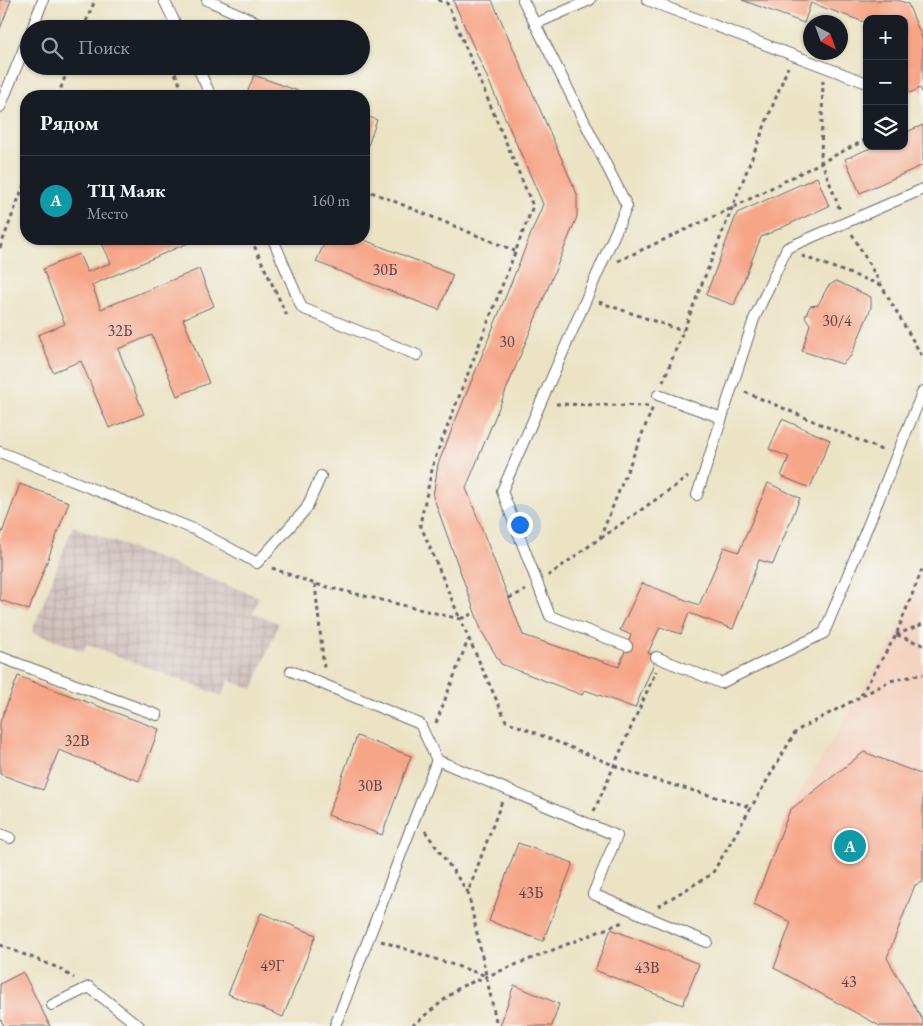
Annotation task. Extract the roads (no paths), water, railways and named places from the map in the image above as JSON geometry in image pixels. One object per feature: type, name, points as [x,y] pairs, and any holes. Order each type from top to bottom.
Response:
[{"type":"lane","points":[[35,20],[43,0]]},
{"type":"lane","points":[[164,0],[174,20]]},
{"type":"lane","points":[[207,0],[252,20]]},
{"type":"lane","points":[[523,0],[626,206],[502,491],[550,616],[627,646]]},
{"type":"lane","points":[[535,24],[590,0]]},
{"type":"lane","points":[[647,0],[863,82]]},
{"type":"lane","points":[[0,107],[20,58]]},
{"type":"lane","points":[[201,75],[208,90]]},
{"type":"lane","points":[[697,495],[754,320],[787,248],[923,189]]},
{"type":"lane","points":[[276,245],[302,308],[417,355]]},
{"type":"lane","points":[[659,658],[721,683],[824,633],[923,391]]},
{"type":"lane","points":[[658,395],[722,418]]},
{"type":"lane","points":[[0,452],[196,530],[257,563],[306,509],[322,476]]},
{"type":"lane","points":[[0,657],[157,715]]},
{"type":"lane","points":[[291,671],[420,724],[437,760],[618,836],[593,894],[707,942]]},
{"type":"lane","points":[[335,1026],[437,760]]},
{"type":"lane","points":[[52,1005],[89,987],[139,1026]]},
{"type":"place","name":"ТЦ Маяк","points":[[850,846]]}]
